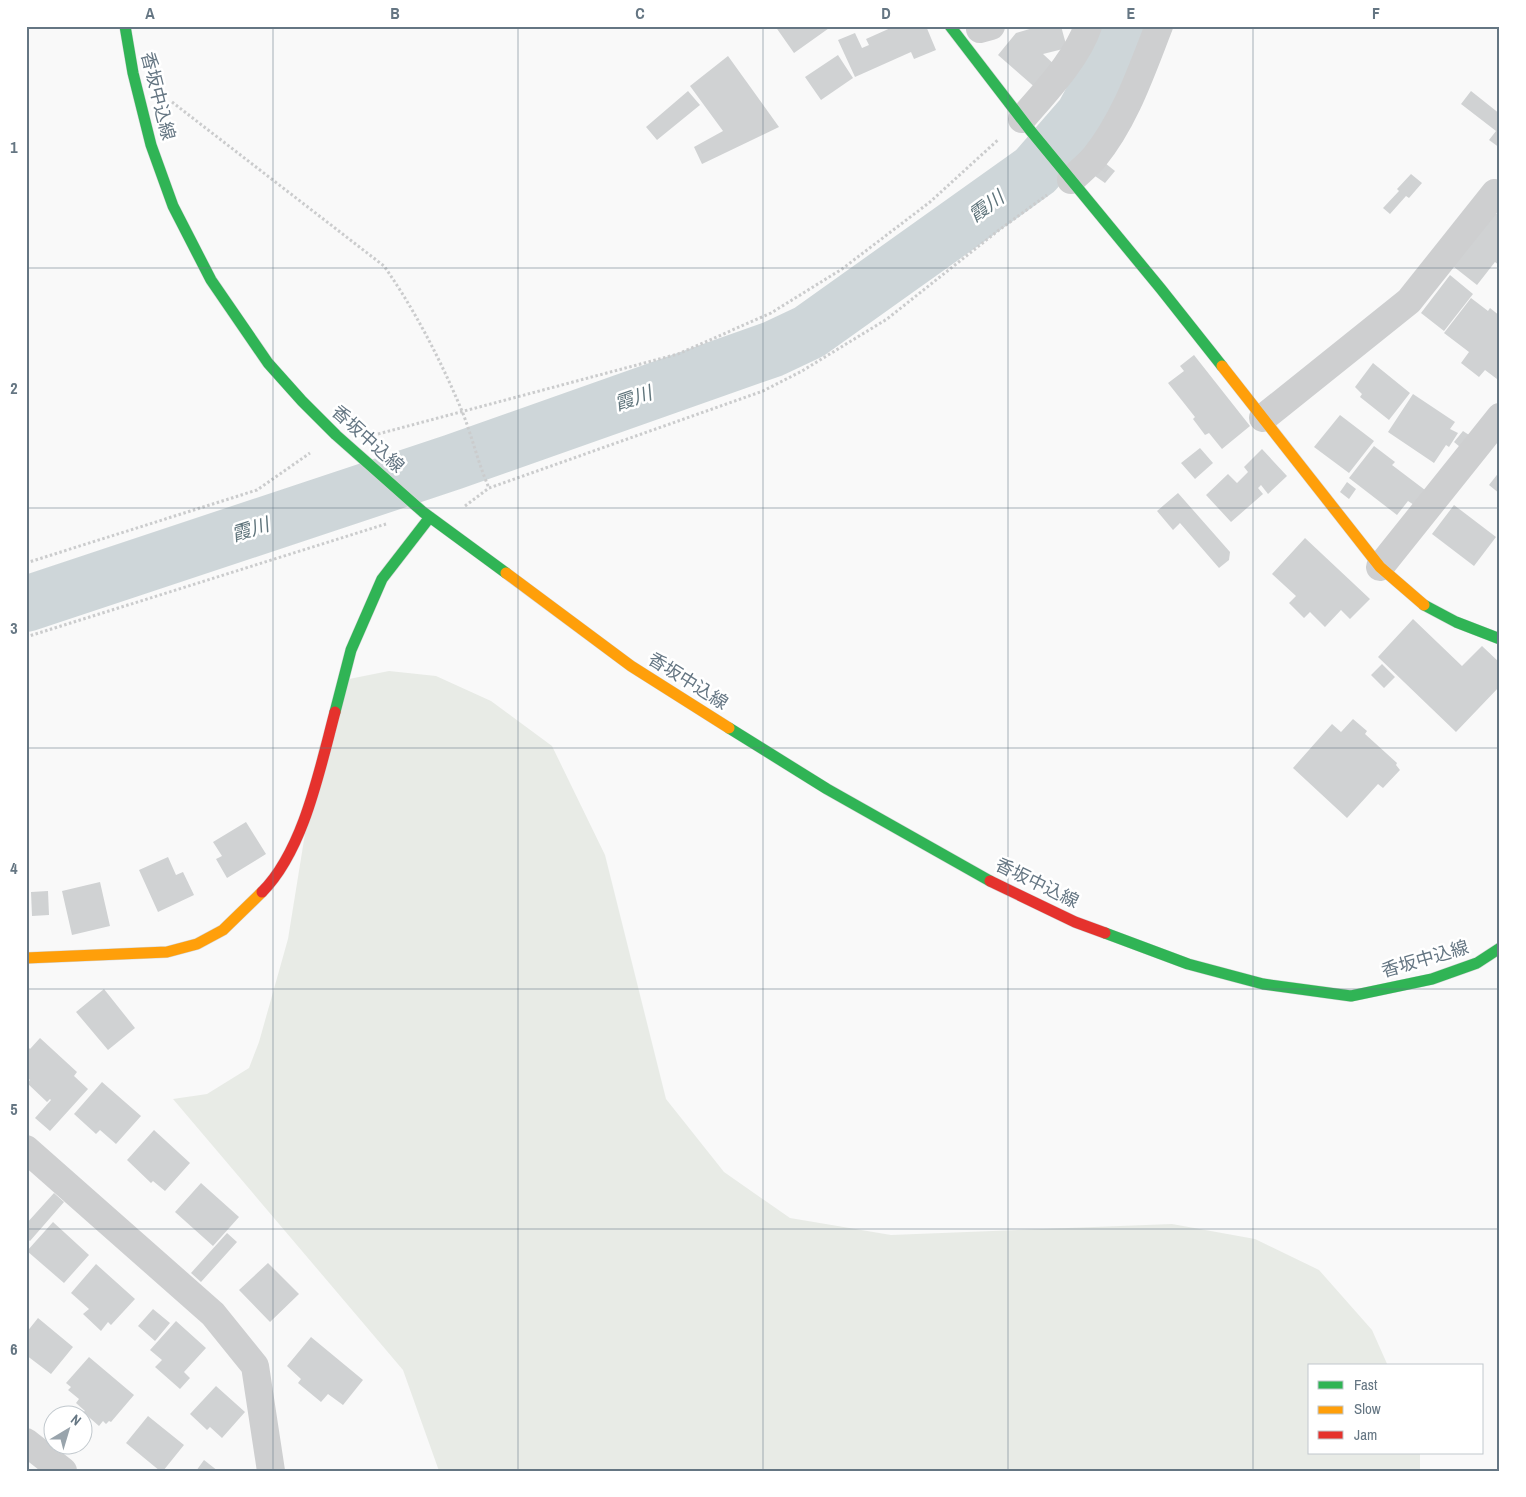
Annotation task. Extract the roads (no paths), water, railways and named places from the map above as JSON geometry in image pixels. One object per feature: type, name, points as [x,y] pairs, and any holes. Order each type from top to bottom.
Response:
[{"type":"main road","name":"香坂中込線","points":[[125,26],[151,145],[173,206],[211,280],[268,363],[302,402],[336,435],[427,515],[631,666],[827,789],[1005,889],[1075,922],[1188,964],[1263,984],[1351,996],[1432,979],[1478,963],[1500,948]]},
{"type":"main road","points":[[950,26],[1026,124],[1161,289],[1380,566],[1407,592],[1433,610],[1461,624],[1500,639]]},
{"type":"main road","points":[[26,958],[167,952],[197,944],[224,930],[269,885],[290,853],[301,828],[320,767],[351,650],[366,613],[382,579],[427,515]]},
{"type":"street","points":[[1026,124],[1085,36],[1088,26]]},
{"type":"street","points":[[1067,175],[1093,160],[1113,131],[1133,93],[1159,26]]},
{"type":"street","points":[[1263,418],[1409,301],[1495,193]]},
{"type":"street","points":[[1380,566],[1500,417]]},
{"type":"street","points":[[26,1149],[213,1314],[254,1366],[271,1471]]},
{"type":"street","points":[[26,1442],[64,1471]]},
{"type":"waterway","name":"霞川","points":[[26,604],[453,462],[773,349],[809,332],[1035,171],[1083,116],[1132,26]]}]
